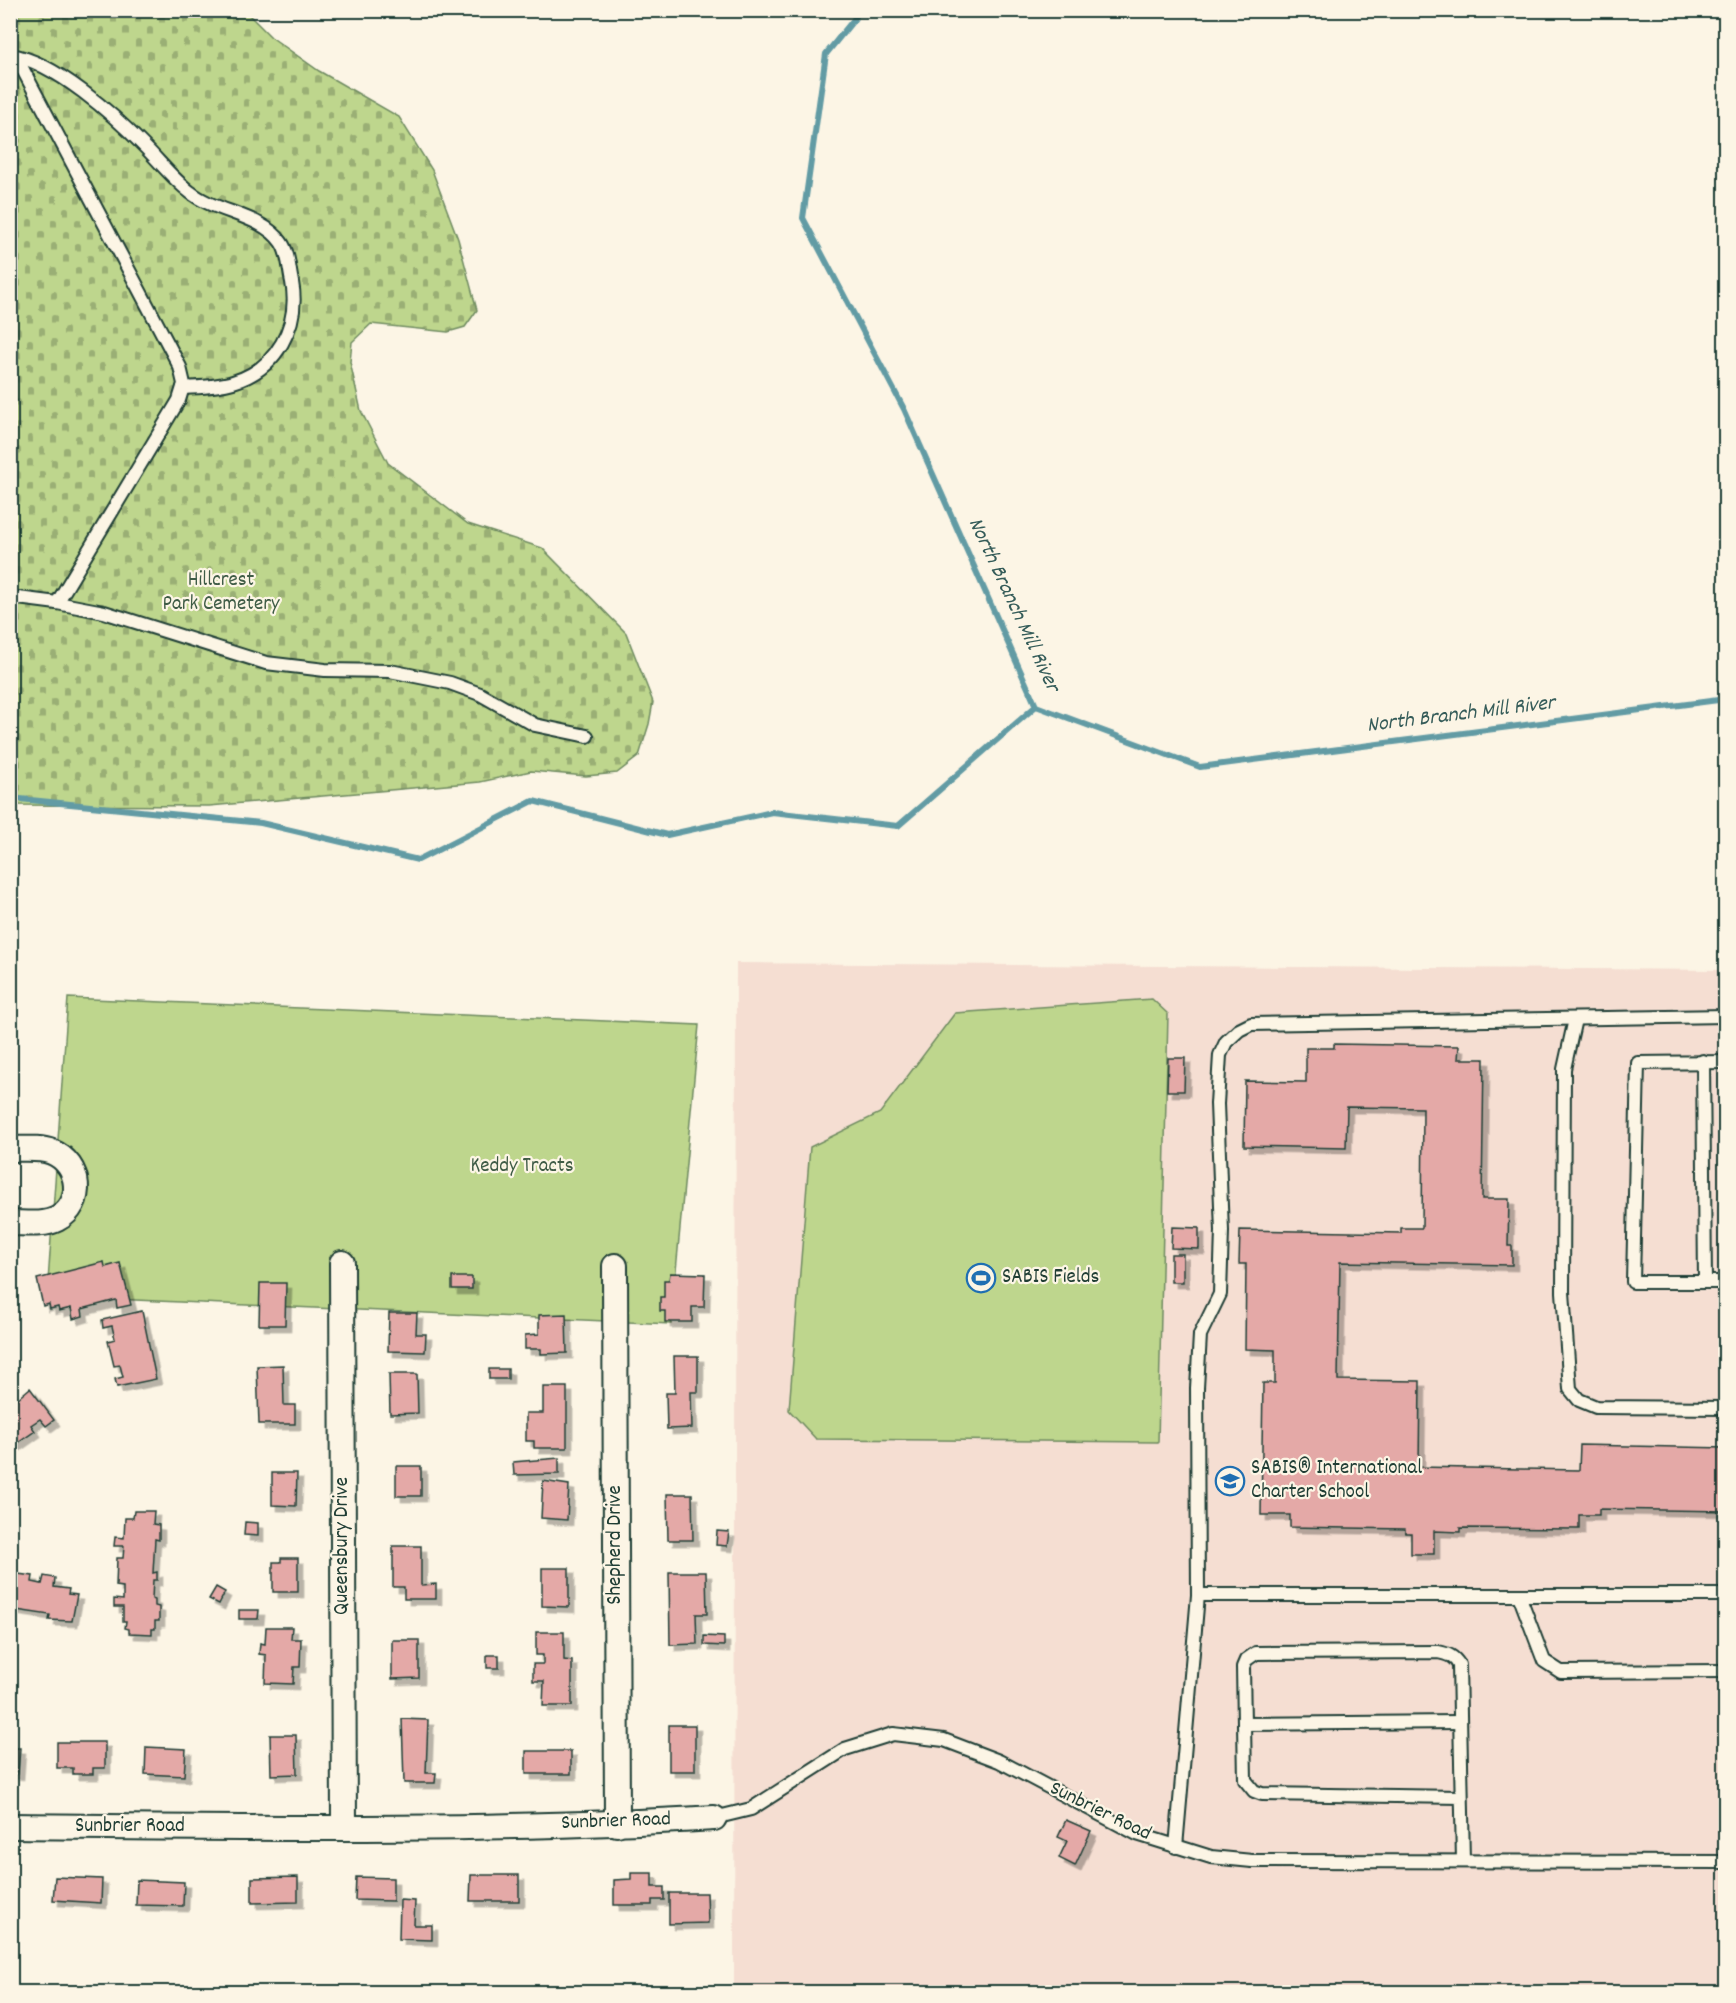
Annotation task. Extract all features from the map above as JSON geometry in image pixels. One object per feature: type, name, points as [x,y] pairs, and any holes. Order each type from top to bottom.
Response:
[{"type":"street","points":[[10,1149],[39,1149],[62,1157],[71,1166],[76,1189],[74,1201],[58,1219],[46,1223],[10,1223]]},
{"type":"street","name":"Queensbury Drive","points":[[342,1263],[344,1828]]},
{"type":"street","name":"Shepherd Drive","points":[[615,1266],[617,1824]]},
{"type":"street","name":"Sunbrier Road","points":[[10,1826],[344,1828],[617,1824],[714,1818]]},
{"type":"lane","points":[[11,54],[40,64],[89,99],[144,146],[191,193],[249,220],[281,242],[286,253],[294,295],[294,312],[283,346],[253,373],[235,382],[183,388]]},
{"type":"lane","points":[[11,54],[21,66],[180,367],[183,388],[179,400],[57,603]]},
{"type":"lane","points":[[10,597],[104,612],[266,663],[306,669],[390,671],[450,683],[480,694],[535,725],[587,736]]},
{"type":"lane","points":[[1176,1847],[1198,1595],[1197,1388],[1200,1335],[1220,1294],[1222,1231],[1217,1104],[1220,1055],[1227,1042],[1239,1030],[1251,1024],[1725,1016]]},
{"type":"lane","points":[[1575,1019],[1564,1080],[1563,1292],[1570,1389],[1579,1400],[1596,1407],[1725,1408]]},
{"type":"lane","points":[[1703,1061],[1705,1282]]},
{"type":"lane","points":[[1725,1062],[1638,1063],[1633,1281],[1725,1282]]},
{"type":"lane","points":[[1198,1595],[1725,1595]]},
{"type":"lane","points":[[1519,1595],[1544,1661],[1561,1672],[1725,1671]]},
{"type":"lane","points":[[1461,1797],[1262,1794],[1254,1791],[1245,1780],[1243,1667],[1246,1660],[1256,1653],[1449,1654],[1459,1665],[1463,1862]]},
{"type":"lane","points":[[1244,1724],[1460,1722]]},
{"type":"lane","name":"Sunbrier Road","points":[[714,1818],[751,1809],[845,1749],[893,1734],[944,1740],[999,1761],[1137,1834],[1211,1857],[1252,1860],[1725,1862]]},
{"type":"shaded area","name":"SABIS® International Charter School","points":[[736,963],[1725,970],[1725,1992],[734,1992]]},
{"type":"green space","name":"Hillcrest Park Cemetery","points":[[11,11],[245,11],[271,37],[319,71],[399,117],[432,170],[458,239],[477,310],[465,327],[448,332],[371,324],[352,342],[350,362],[361,411],[388,463],[468,524],[542,548],[626,633],[653,702],[639,756],[617,773],[586,776],[531,771],[480,782],[209,806],[11,805]]},
{"type":"green space","name":"Keddy Tracts","points":[[68,998],[699,1025],[671,1324],[47,1296]]},
{"type":"green space","name":"SABIS Fields","points":[[1152,999],[1168,1014],[1158,1442],[816,1439],[789,1410],[810,1147],[880,1113],[955,1013]]},
{"type":"building","points":[[1334,1044],[1459,1046],[1458,1059],[1484,1059],[1482,1199],[1509,1199],[1508,1246],[1512,1246],[1512,1265],[1340,1262],[1338,1380],[1420,1381],[1419,1467],[1579,1470],[1580,1445],[1726,1448],[1726,1511],[1599,1509],[1599,1515],[1579,1515],[1579,1529],[1460,1528],[1460,1532],[1434,1531],[1434,1554],[1411,1554],[1411,1533],[1405,1533],[1405,1529],[1290,1527],[1290,1515],[1261,1515],[1263,1383],[1275,1383],[1275,1350],[1245,1349],[1246,1264],[1239,1264],[1240,1230],[1401,1233],[1401,1228],[1422,1228],[1423,1108],[1347,1107],[1346,1148],[1244,1146],[1245,1081],[1306,1082],[1306,1048],[1334,1048]]},
{"type":"building","points":[[1168,1058],[1185,1058],[1184,1091],[1167,1091]]},
{"type":"building","points":[[1172,1227],[1199,1228],[1199,1249],[1171,1248]]},
{"type":"building","points":[[1171,1254],[1183,1254],[1183,1282],[1171,1282]]},
{"type":"building","points":[[104,1262],[105,1267],[120,1263],[131,1305],[117,1308],[116,1300],[82,1309],[83,1316],[73,1319],[71,1308],[59,1311],[58,1307],[50,1309],[49,1304],[43,1306],[37,1279]]},
{"type":"building","points":[[670,1273],[705,1274],[704,1307],[692,1307],[692,1322],[665,1322],[665,1311],[660,1311],[660,1297],[664,1297],[664,1280],[669,1280]]},
{"type":"building","points":[[452,1277],[472,1277],[472,1289],[452,1289]]},
{"type":"building","points":[[260,1283],[286,1283],[285,1325],[259,1325]]},
{"type":"building","points":[[142,1311],[156,1379],[117,1387],[115,1379],[123,1377],[120,1365],[114,1366],[108,1341],[115,1339],[112,1326],[103,1328],[102,1320]]},
{"type":"building","points":[[389,1313],[417,1313],[416,1334],[426,1334],[425,1352],[388,1351]]},
{"type":"building","points":[[566,1314],[567,1353],[541,1354],[541,1349],[525,1349],[525,1335],[539,1334],[539,1315]]},
{"type":"building","points":[[674,1356],[698,1356],[698,1392],[691,1392],[692,1428],[667,1429],[666,1393],[675,1393]]},
{"type":"building","points":[[283,1365],[284,1405],[295,1405],[295,1424],[259,1424],[257,1366]]},
{"type":"building","points":[[489,1369],[508,1369],[508,1379],[489,1379]]},
{"type":"building","points":[[389,1374],[417,1374],[418,1413],[390,1414]]},
{"type":"building","points":[[543,1387],[567,1387],[567,1448],[534,1448],[534,1441],[526,1441],[526,1413],[543,1413]]},
{"type":"building","points":[[30,1388],[54,1420],[46,1426],[40,1419],[31,1425],[35,1431],[12,1447],[10,1405]]},
{"type":"building","points":[[559,1458],[559,1474],[514,1475],[513,1462]]},
{"type":"building","points":[[396,1466],[421,1466],[421,1496],[396,1496]]},
{"type":"building","points":[[272,1473],[297,1473],[296,1506],[272,1505]]},
{"type":"building","points":[[543,1481],[569,1485],[567,1520],[541,1518]]},
{"type":"building","points":[[667,1494],[692,1494],[693,1540],[668,1540]]},
{"type":"building","points":[[134,1511],[154,1511],[153,1524],[159,1525],[159,1540],[155,1539],[153,1573],[157,1572],[157,1580],[153,1580],[152,1599],[155,1600],[155,1606],[159,1607],[159,1621],[155,1621],[152,1634],[129,1633],[129,1629],[125,1628],[126,1621],[123,1621],[123,1607],[114,1607],[114,1599],[123,1600],[123,1587],[116,1586],[117,1558],[123,1558],[124,1546],[114,1546],[115,1537],[124,1538],[125,1518],[133,1518]]},
{"type":"building","points":[[245,1522],[258,1523],[258,1536],[244,1535]]},
{"type":"building","points":[[717,1531],[729,1532],[727,1546],[716,1545]]},
{"type":"building","points":[[393,1546],[421,1546],[421,1585],[436,1584],[436,1599],[404,1599],[404,1587],[393,1587]]},
{"type":"building","points":[[281,1558],[298,1558],[298,1592],[273,1592],[273,1562],[281,1562]]},
{"type":"building","points":[[542,1568],[569,1568],[569,1607],[542,1606]]},
{"type":"building","points":[[669,1572],[706,1572],[707,1614],[696,1614],[697,1644],[670,1645]]},
{"type":"building","points":[[10,1573],[33,1576],[32,1582],[42,1584],[44,1576],[55,1578],[54,1587],[69,1589],[68,1594],[77,1595],[72,1621],[49,1620],[50,1615],[10,1609]]},
{"type":"building","points":[[216,1587],[225,1592],[219,1604],[209,1599]]},
{"type":"building","points":[[239,1610],[259,1610],[258,1619],[239,1619]]},
{"type":"building","points":[[266,1627],[292,1627],[291,1639],[301,1639],[300,1667],[294,1667],[293,1684],[265,1683],[266,1655],[259,1654],[260,1643],[265,1644]]},
{"type":"building","points":[[536,1632],[564,1632],[564,1660],[572,1661],[572,1706],[543,1706],[544,1681],[533,1681],[533,1664],[543,1664],[543,1655],[536,1655]]},
{"type":"building","points":[[704,1636],[724,1637],[724,1646],[704,1645]]},
{"type":"building","points":[[392,1640],[419,1640],[419,1678],[392,1679]]},
{"type":"building","points":[[487,1655],[499,1655],[499,1668],[487,1668]]},
{"type":"building","points":[[402,1719],[428,1720],[426,1773],[436,1773],[435,1783],[404,1783]]},
{"type":"building","points":[[669,1725],[695,1725],[695,1771],[669,1771]]},
{"type":"building","points":[[270,1735],[296,1735],[297,1774],[271,1775]]},
{"type":"building","points":[[57,1742],[105,1742],[105,1768],[93,1768],[93,1774],[73,1774],[73,1768],[57,1768]]},
{"type":"building","points":[[146,1747],[186,1749],[184,1776],[145,1774]]},
{"type":"building","points":[[10,1748],[20,1748],[18,1774],[10,1773]]},
{"type":"building","points":[[526,1751],[571,1751],[571,1774],[526,1774]]},
{"type":"building","points":[[1066,1820],[1091,1831],[1075,1866],[1059,1858],[1067,1841],[1058,1837]]},
{"type":"building","points":[[631,1873],[652,1873],[652,1887],[664,1887],[664,1900],[652,1900],[652,1905],[614,1905],[614,1880],[631,1879]]},
{"type":"building","points":[[471,1875],[519,1875],[519,1901],[470,1901]]},
{"type":"building","points":[[55,1877],[102,1879],[101,1903],[53,1900]]},
{"type":"building","points":[[298,1877],[298,1902],[252,1903],[252,1878]]},
{"type":"building","points":[[356,1877],[393,1878],[393,1901],[355,1900]]},
{"type":"building","points":[[137,1880],[184,1882],[183,1906],[136,1905]]},
{"type":"building","points":[[669,1893],[707,1893],[708,1923],[669,1924]]},
{"type":"building","points":[[400,1900],[415,1901],[414,1925],[432,1925],[432,1940],[399,1939]]},
{"type":"waterway","name":"North Branch Mill River","points":[[855,10],[855,18],[826,54],[803,218],[904,409],[1036,706],[1200,767],[1726,699]]},
{"type":"waterway","points":[[10,798],[261,823],[418,860],[533,801],[667,835],[772,812],[898,826],[1036,706]]},
{"type":"place","name":"SABIS Fields","points":[[981,1278]]},
{"type":"place","name":"SABIS® International Charter School","points":[[1230,1481]]}]
